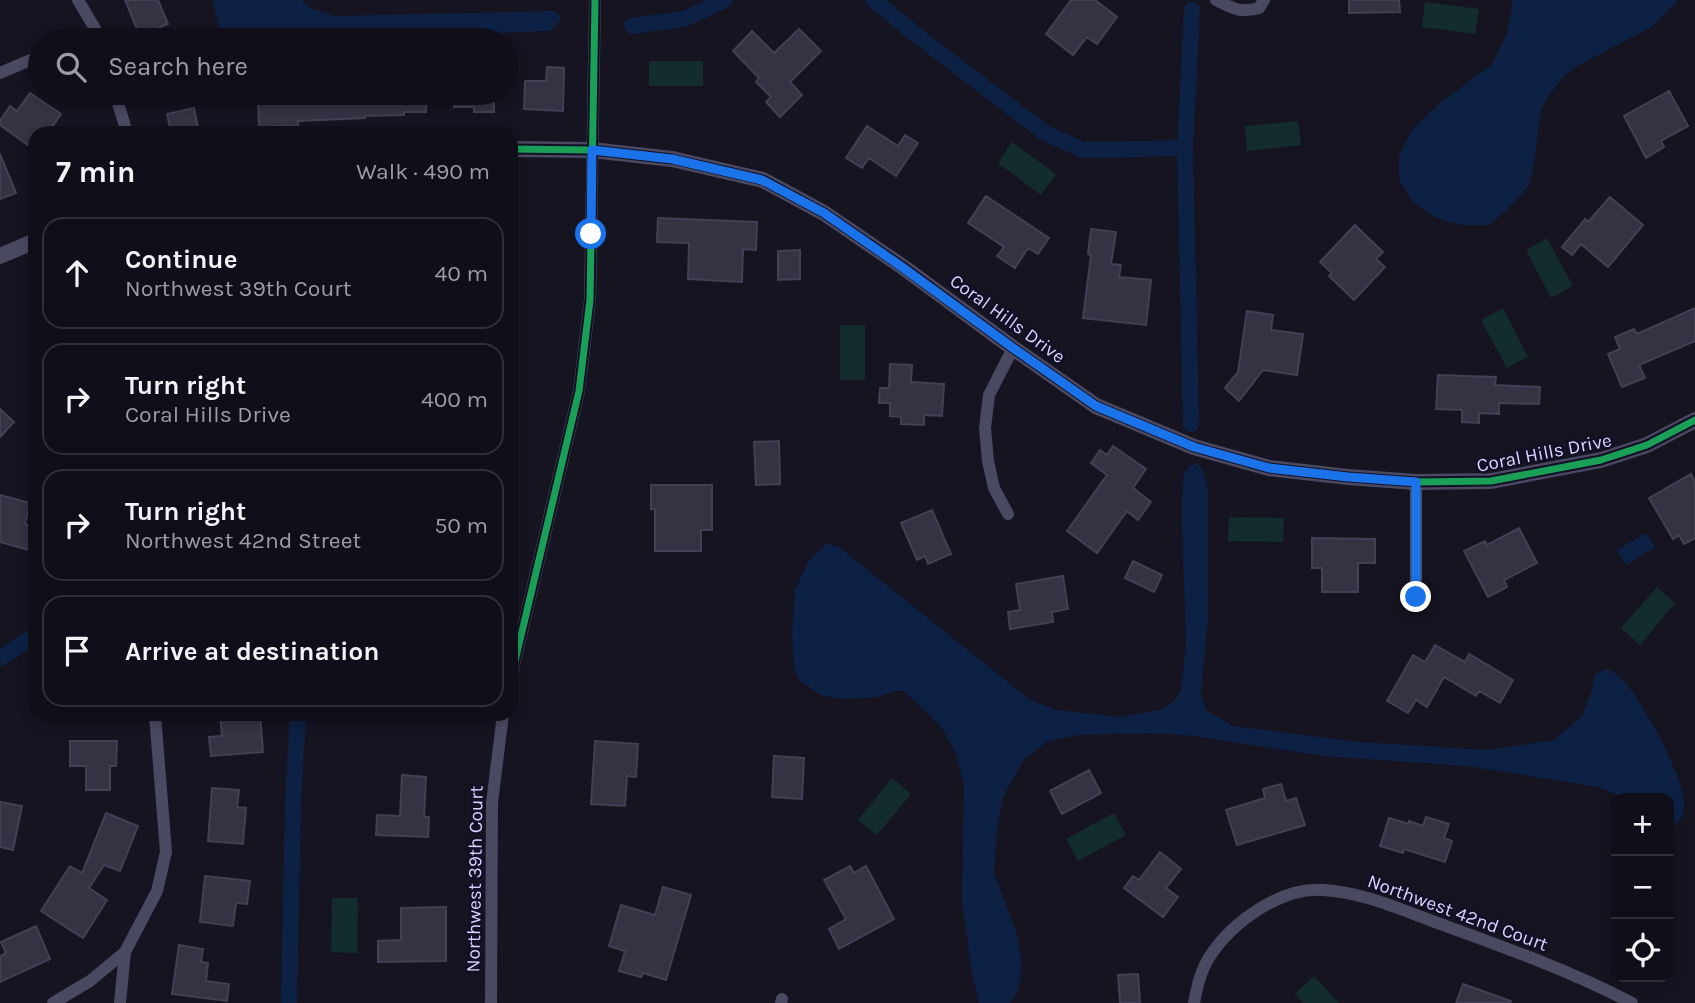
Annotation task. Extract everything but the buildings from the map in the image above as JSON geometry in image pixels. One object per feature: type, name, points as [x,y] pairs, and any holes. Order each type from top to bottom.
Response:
[{"type":"street","points":[[78,0],[94,28]]},
{"type":"street","points":[[518,648],[579,391],[590,300],[595,0]]},
{"type":"street","points":[[1216,0],[1230,8],[1246,12],[1259,8],[1264,0]]},
{"type":"street","points":[[0,73],[28,61]]},
{"type":"street","points":[[119,105],[125,126]]},
{"type":"street","name":"Coral Hills Drive","points":[[518,149],[592,150],[672,159],[762,180],[824,213],[1096,406],[1194,447],[1269,468],[1416,482],[1491,481],[1601,460],[1647,445],[1695,420]]},
{"type":"street","points":[[0,256],[28,244]]},
{"type":"street","points":[[1009,514],[993,488],[985,428],[989,395],[1013,348]]},
{"type":"street","points":[[1416,482],[1416,597]]},
{"type":"street","points":[[120,1003],[125,952],[157,891],[166,852],[155,721]]},
{"type":"street","name":"Northwest 39th Court","points":[[491,1003],[492,803],[502,721]]},
{"type":"street","name":"Northwest 42nd Court","points":[[1194,1003],[1204,967],[1218,946],[1241,921],[1267,904],[1292,893],[1322,889],[1364,896],[1493,943],[1632,1003]]},
{"type":"street","points":[[53,1003],[90,981],[125,952]]},
{"type":"green space","points":[[1425,2],[1479,9],[1475,34],[1422,27]]},
{"type":"green space","points":[[649,61],[703,61],[703,86],[649,86]]},
{"type":"green space","points":[[1298,121],[1301,145],[1247,151],[1245,126]]},
{"type":"green space","points":[[1012,142],[1056,174],[1041,195],[998,163]]},
{"type":"green space","points":[[1547,238],[1573,286],[1551,298],[1526,250]]},
{"type":"green space","points":[[1503,308],[1528,357],[1507,368],[1481,320]]},
{"type":"green space","points":[[840,325],[865,325],[865,380],[840,380]]},
{"type":"green space","points":[[1229,517],[1284,518],[1283,542],[1228,541]]},
{"type":"green space","points":[[1657,587],[1675,603],[1640,645],[1621,628]]},
{"type":"green space","points":[[892,778],[911,794],[877,835],[858,820]]},
{"type":"green space","points":[[1114,813],[1126,835],[1078,861],[1066,839]]},
{"type":"green space","points":[[332,898],[358,898],[357,953],[331,952]]},
{"type":"green space","points":[[1314,976],[1339,1003],[1303,1003],[1295,994]]},
{"type":"water","points":[[212,0],[301,0],[313,9],[335,16],[554,11],[560,16],[560,21],[550,31],[518,32],[518,28],[220,28]]},
{"type":"water","points":[[1513,0],[1678,0],[1650,28],[1577,66],[1563,77],[1541,110],[1528,187],[1508,209],[1489,225],[1450,222],[1433,216],[1412,201],[1399,179],[1399,156],[1412,130],[1439,104],[1492,64],[1507,34]]},
{"type":"water","points":[[1198,463],[1208,489],[1208,617],[1201,693],[1206,710],[1233,726],[1359,742],[1488,750],[1554,740],[1582,716],[1595,674],[1608,669],[1630,688],[1663,743],[1680,784],[1684,801],[1681,819],[1674,825],[1674,793],[1613,793],[1598,787],[1467,766],[1323,756],[1194,736],[1152,733],[1078,735],[1046,742],[1023,761],[1003,797],[997,828],[994,872],[1017,935],[1021,958],[1017,992],[1010,1003],[979,1003],[962,899],[964,785],[955,751],[940,725],[904,691],[877,697],[841,699],[821,695],[799,680],[794,667],[792,634],[795,590],[809,560],[827,543],[839,547],[1029,699],[1056,710],[1121,717],[1163,709],[1177,698],[1181,688],[1186,647],[1182,516],[1183,477],[1189,466]]},
{"type":"water","points":[[1646,533],[1655,547],[1626,565],[1617,550]]},
{"type":"waterway","points":[[632,26],[684,19],[725,0]]},
{"type":"waterway","points":[[874,0],[1045,133],[1083,150],[1185,148]]},
{"type":"waterway","points":[[1191,424],[1185,148],[1192,10]]},
{"type":"waterway","points":[[0,658],[28,640]]},
{"type":"waterway","points":[[289,1003],[293,804],[298,721]]},
{"type":"cycle path","points":[[518,648],[579,391],[590,300],[595,0]]},
{"type":"cycle path","points":[[518,149],[592,150],[672,159],[763,180],[824,213],[1096,406],[1194,447],[1269,468],[1416,482],[1491,481],[1601,460],[1647,445],[1695,420]]},
{"type":"route","points":[[591,234],[592,150],[672,159],[762,180],[824,213],[1096,406],[1194,447],[1269,468],[1416,482],[1416,597]]}]
